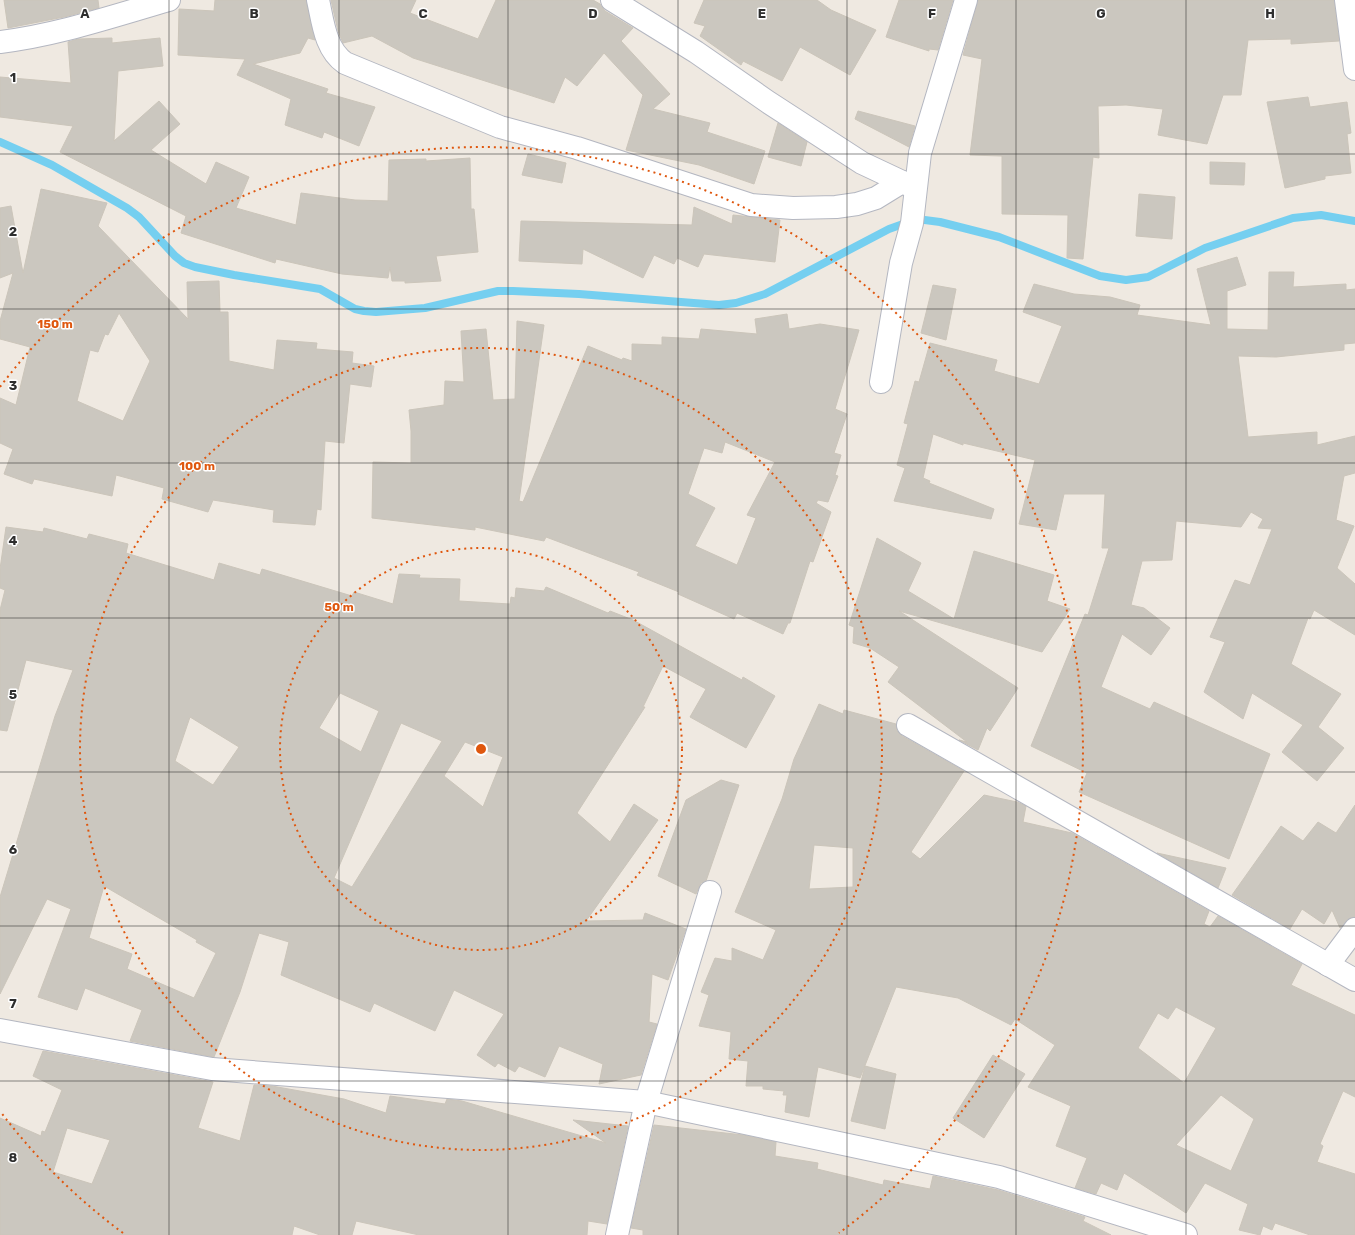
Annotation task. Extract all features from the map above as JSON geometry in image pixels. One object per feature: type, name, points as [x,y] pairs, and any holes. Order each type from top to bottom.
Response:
[{"type":"street","points":[[0,42],[27,39],[69,30],[169,0]]},
{"type":"street","points":[[318,0],[329,45],[336,57],[345,63],[500,126],[577,148],[751,205],[793,208],[836,207],[856,204],[876,198],[909,185]]},
{"type":"street","points":[[612,0],[696,52],[768,102],[862,163],[909,185]]},
{"type":"street","points":[[881,382],[901,263],[912,223],[909,185],[966,0]]},
{"type":"street","points":[[1346,0],[1355,69]]},
{"type":"street","points":[[908,725],[1355,980]]},
{"type":"street","points":[[617,1235],[646,1102],[710,892]]},
{"type":"street","points":[[1328,965],[1355,929]]},
{"type":"street","points":[[0,1030],[212,1069],[646,1102],[999,1177],[1186,1235]]},
{"type":"building","points":[[4,0],[98,0],[99,8],[64,17],[8,28]]},
{"type":"building","points":[[215,0],[306,0],[315,40],[308,38],[300,53],[253,64],[328,89],[326,93],[375,107],[359,146],[324,132],[322,138],[285,125],[291,99],[237,75],[245,59],[178,55],[179,9],[214,11]]},
{"type":"building","points":[[331,0],[416,0],[410,13],[478,39],[496,0],[593,0],[600,4],[605,11],[633,28],[621,41],[670,94],[653,109],[710,123],[707,132],[765,151],[754,184],[699,165],[626,150],[643,95],[604,53],[577,86],[565,77],[554,103],[413,58],[372,36],[343,43],[338,31]]},
{"type":"building","points":[[704,0],[817,0],[831,10],[876,30],[850,75],[800,47],[782,81],[743,61],[741,65],[700,36],[705,26],[694,23]]},
{"type":"building","points":[[899,0],[953,0],[938,50],[929,49],[929,51],[886,37]]},
{"type":"building","points":[[978,0],[1334,0],[1339,41],[1291,44],[1291,39],[1248,40],[1241,95],[1223,95],[1207,144],[1158,135],[1163,109],[1126,105],[1098,106],[1099,158],[1093,157],[1083,259],[1067,258],[1068,215],[1002,214],[1002,156],[970,155],[982,59],[963,55]]},
{"type":"building","points":[[112,38],[112,43],[160,38],[163,66],[118,71],[114,141],[159,101],[180,124],[151,150],[206,184],[216,162],[249,177],[236,208],[296,225],[301,193],[355,200],[388,201],[389,160],[426,159],[426,161],[470,158],[471,209],[474,209],[478,252],[436,256],[441,281],[405,283],[405,281],[392,281],[390,267],[388,278],[342,274],[276,259],[275,263],[181,233],[186,216],[60,152],[73,126],[0,117],[0,77],[71,83],[68,42],[78,39]]},
{"type":"building","points":[[1308,97],[1310,107],[1347,102],[1351,133],[1347,134],[1351,173],[1325,176],[1325,179],[1285,188],[1267,102]]},
{"type":"building","points":[[858,111],[915,126],[909,147],[855,119]]},
{"type":"building","points":[[778,123],[807,142],[801,166],[768,157]]},
{"type":"building","points":[[528,154],[566,163],[562,183],[522,175]]},
{"type":"building","points":[[1210,162],[1245,163],[1244,185],[1210,184]]},
{"type":"building","points":[[41,189],[107,203],[98,226],[188,319],[187,282],[219,281],[220,312],[228,312],[229,361],[274,370],[277,340],[317,343],[316,349],[353,352],[352,363],[374,366],[371,387],[350,384],[344,443],[325,441],[321,510],[317,509],[315,525],[273,522],[274,510],[213,500],[208,512],[162,499],[164,488],[116,475],[112,496],[34,479],[32,484],[4,474],[13,449],[0,443],[0,398],[16,405],[30,347],[0,339],[0,321],[13,273],[0,278],[0,208],[11,206],[23,273]],"holes":[[[119,313],[150,361],[123,421],[77,401],[90,350],[98,352],[105,334],[108,335]]]},
{"type":"building","points":[[1139,194],[1175,197],[1172,239],[1136,236]]},
{"type":"building","points":[[694,207],[732,224],[733,215],[780,220],[775,262],[704,254],[698,267],[677,258],[674,264],[654,255],[643,278],[583,249],[582,264],[519,261],[521,221],[692,225]]},
{"type":"building","points":[[1237,257],[1246,285],[1227,291],[1227,329],[1268,330],[1269,272],[1294,272],[1293,287],[1346,284],[1346,290],[1355,289],[1355,343],[1344,344],[1344,350],[1276,357],[1238,356],[1248,437],[1317,432],[1317,445],[1355,436],[1355,473],[1344,476],[1336,520],[1354,526],[1337,568],[1355,584],[1355,635],[1314,610],[1310,619],[1308,618],[1291,664],[1341,694],[1318,727],[1344,748],[1317,781],[1282,752],[1303,725],[1252,693],[1243,719],[1204,692],[1225,642],[1210,637],[1235,580],[1250,585],[1272,529],[1258,528],[1263,519],[1251,512],[1241,527],[1176,521],[1172,560],[1142,561],[1131,605],[1144,608],[1170,628],[1151,655],[1122,634],[1101,687],[1150,709],[1154,702],[1270,754],[1229,859],[1079,792],[1087,773],[1031,746],[1085,614],[1088,615],[1109,548],[1102,548],[1105,494],[1064,494],[1056,530],[1019,524],[1035,460],[963,443],[963,445],[933,434],[923,478],[930,481],[929,483],[994,509],[991,519],[894,501],[905,468],[897,465],[908,424],[904,423],[915,381],[919,382],[930,343],[997,360],[994,371],[1039,384],[1062,326],[1023,312],[1034,284],[1074,294],[1110,297],[1140,305],[1137,315],[1211,325],[1197,269]]},
{"type":"building","points":[[933,285],[956,289],[946,340],[921,333]]},
{"type":"building","points":[[787,314],[789,329],[820,324],[859,330],[835,409],[847,414],[834,453],[841,455],[835,475],[838,476],[828,502],[818,500],[816,503],[831,512],[813,562],[810,561],[790,623],[788,623],[783,634],[737,613],[734,619],[678,594],[679,592],[637,575],[639,572],[546,537],[544,541],[475,527],[475,530],[372,518],[373,462],[411,463],[411,431],[409,410],[444,405],[445,381],[464,382],[461,331],[486,329],[493,400],[515,399],[517,321],[544,325],[519,501],[523,502],[588,346],[622,360],[623,358],[632,361],[632,344],[662,345],[662,337],[699,339],[701,329],[757,334],[755,319]],"holes":[[[725,442],[775,462],[747,515],[756,518],[737,565],[695,546],[715,508],[688,494],[704,448],[722,453]]]},
{"type":"building","points":[[6,527],[43,532],[44,528],[87,539],[89,534],[128,544],[126,553],[214,580],[219,563],[260,575],[262,569],[352,596],[354,592],[393,604],[399,574],[420,575],[419,578],[460,579],[459,601],[510,604],[511,597],[515,598],[516,588],[544,591],[546,587],[608,613],[610,611],[633,620],[742,680],[743,677],[775,696],[746,748],[690,717],[706,689],[663,666],[643,707],[645,707],[577,813],[610,842],[634,804],[658,820],[586,921],[643,920],[645,913],[686,929],[668,980],[652,974],[649,1022],[657,1024],[641,1075],[599,1084],[603,1064],[559,1046],[545,1077],[519,1066],[515,1072],[498,1063],[495,1067],[477,1055],[504,1014],[454,990],[435,1031],[374,1003],[370,1012],[281,975],[289,942],[259,933],[240,992],[214,1057],[130,1041],[142,1010],[85,988],[77,1010],[38,997],[71,909],[47,899],[0,994],[0,897],[55,716],[73,670],[26,660],[7,731],[0,730],[0,610],[5,590],[0,588],[0,569]],"holes":[[[340,693],[379,711],[361,752],[319,728]],[[190,717],[239,747],[213,785],[175,761]],[[401,723],[442,741],[352,887],[334,878]],[[465,742],[503,757],[483,807],[444,776]],[[104,886],[197,940],[196,942],[216,953],[194,998],[127,969],[132,954],[89,938]]]},
{"type":"building","points":[[877,538],[921,563],[908,591],[954,619],[974,551],[1054,575],[1047,601],[1070,609],[1042,652],[899,611],[1018,688],[990,731],[987,728],[978,750],[959,740],[967,742],[888,682],[899,667],[870,648],[853,643],[854,627],[849,625]]},
{"type":"building","points":[[819,704],[843,714],[844,710],[896,724],[897,731],[902,736],[964,771],[911,852],[920,859],[984,795],[1017,802],[1026,806],[1023,822],[1072,833],[1209,911],[1204,924],[1210,927],[1218,916],[1302,964],[1291,985],[1355,1015],[1355,1097],[1343,1091],[1320,1144],[1323,1146],[1317,1162],[1355,1174],[1355,1235],[1310,1235],[1275,1223],[1272,1230],[1263,1226],[1260,1235],[1239,1230],[1248,1204],[1205,1183],[1186,1213],[1124,1173],[1117,1190],[1101,1183],[1096,1194],[1075,1188],[1087,1158],[1056,1146],[1071,1106],[1028,1087],[1055,1045],[1015,1019],[1011,1025],[958,998],[896,987],[860,1078],[818,1067],[809,1117],[785,1112],[787,1095],[783,1095],[784,1091],[763,1089],[763,1086],[746,1086],[748,1061],[729,1059],[731,1032],[699,1026],[709,995],[701,992],[715,958],[732,961],[732,948],[763,960],[776,930],[735,912],[782,799],[794,759]],"holes":[[[814,845],[853,848],[853,887],[809,889]],[[1176,1007],[1216,1028],[1184,1083],[1138,1048],[1158,1013],[1168,1019]],[[1221,1095],[1254,1119],[1231,1171],[1176,1145]]]},
{"type":"building","points":[[721,780],[739,785],[706,881],[701,883],[696,894],[658,876],[686,800]]},
{"type":"building","points":[[1355,805],[1355,917],[1350,918],[1340,928],[1332,910],[1324,924],[1302,909],[1290,929],[1232,895],[1281,826],[1303,841],[1318,822],[1336,833]]},
{"type":"building","points":[[1157,853],[1226,868],[1218,888]]},
{"type":"building","points":[[43,1051],[213,1082],[198,1128],[240,1141],[254,1085],[272,1086],[344,1099],[386,1113],[390,1096],[445,1104],[447,1099],[462,1101],[606,1143],[573,1120],[628,1126],[607,1224],[588,1221],[587,1235],[419,1235],[356,1221],[352,1235],[320,1235],[294,1226],[292,1235],[0,1235],[0,1118],[41,1136],[42,1131],[45,1132],[62,1090],[33,1076]],"holes":[[[67,1128],[110,1140],[92,1184],[53,1172]]]},
{"type":"building","points":[[993,1055],[1025,1074],[984,1138],[953,1118]]},
{"type":"building","points":[[865,1066],[896,1074],[885,1129],[851,1121]]},
{"type":"building","points":[[654,1125],[743,1135],[776,1142],[775,1156],[818,1163],[817,1169],[883,1185],[884,1180],[930,1189],[933,1176],[998,1190],[1085,1217],[1083,1221],[1111,1235],[643,1235],[643,1230],[631,1228]]},
{"type":"waterway","points":[[0,142],[52,165],[127,208],[139,217],[175,256],[184,263],[195,267],[234,275],[320,289],[355,309],[376,312],[425,308],[498,291],[579,294],[719,305],[736,303],[765,294],[889,229],[917,219],[940,222],[999,237],[1100,276],[1126,280],[1148,277],[1205,248],[1293,218],[1321,215],[1355,221]]}]
